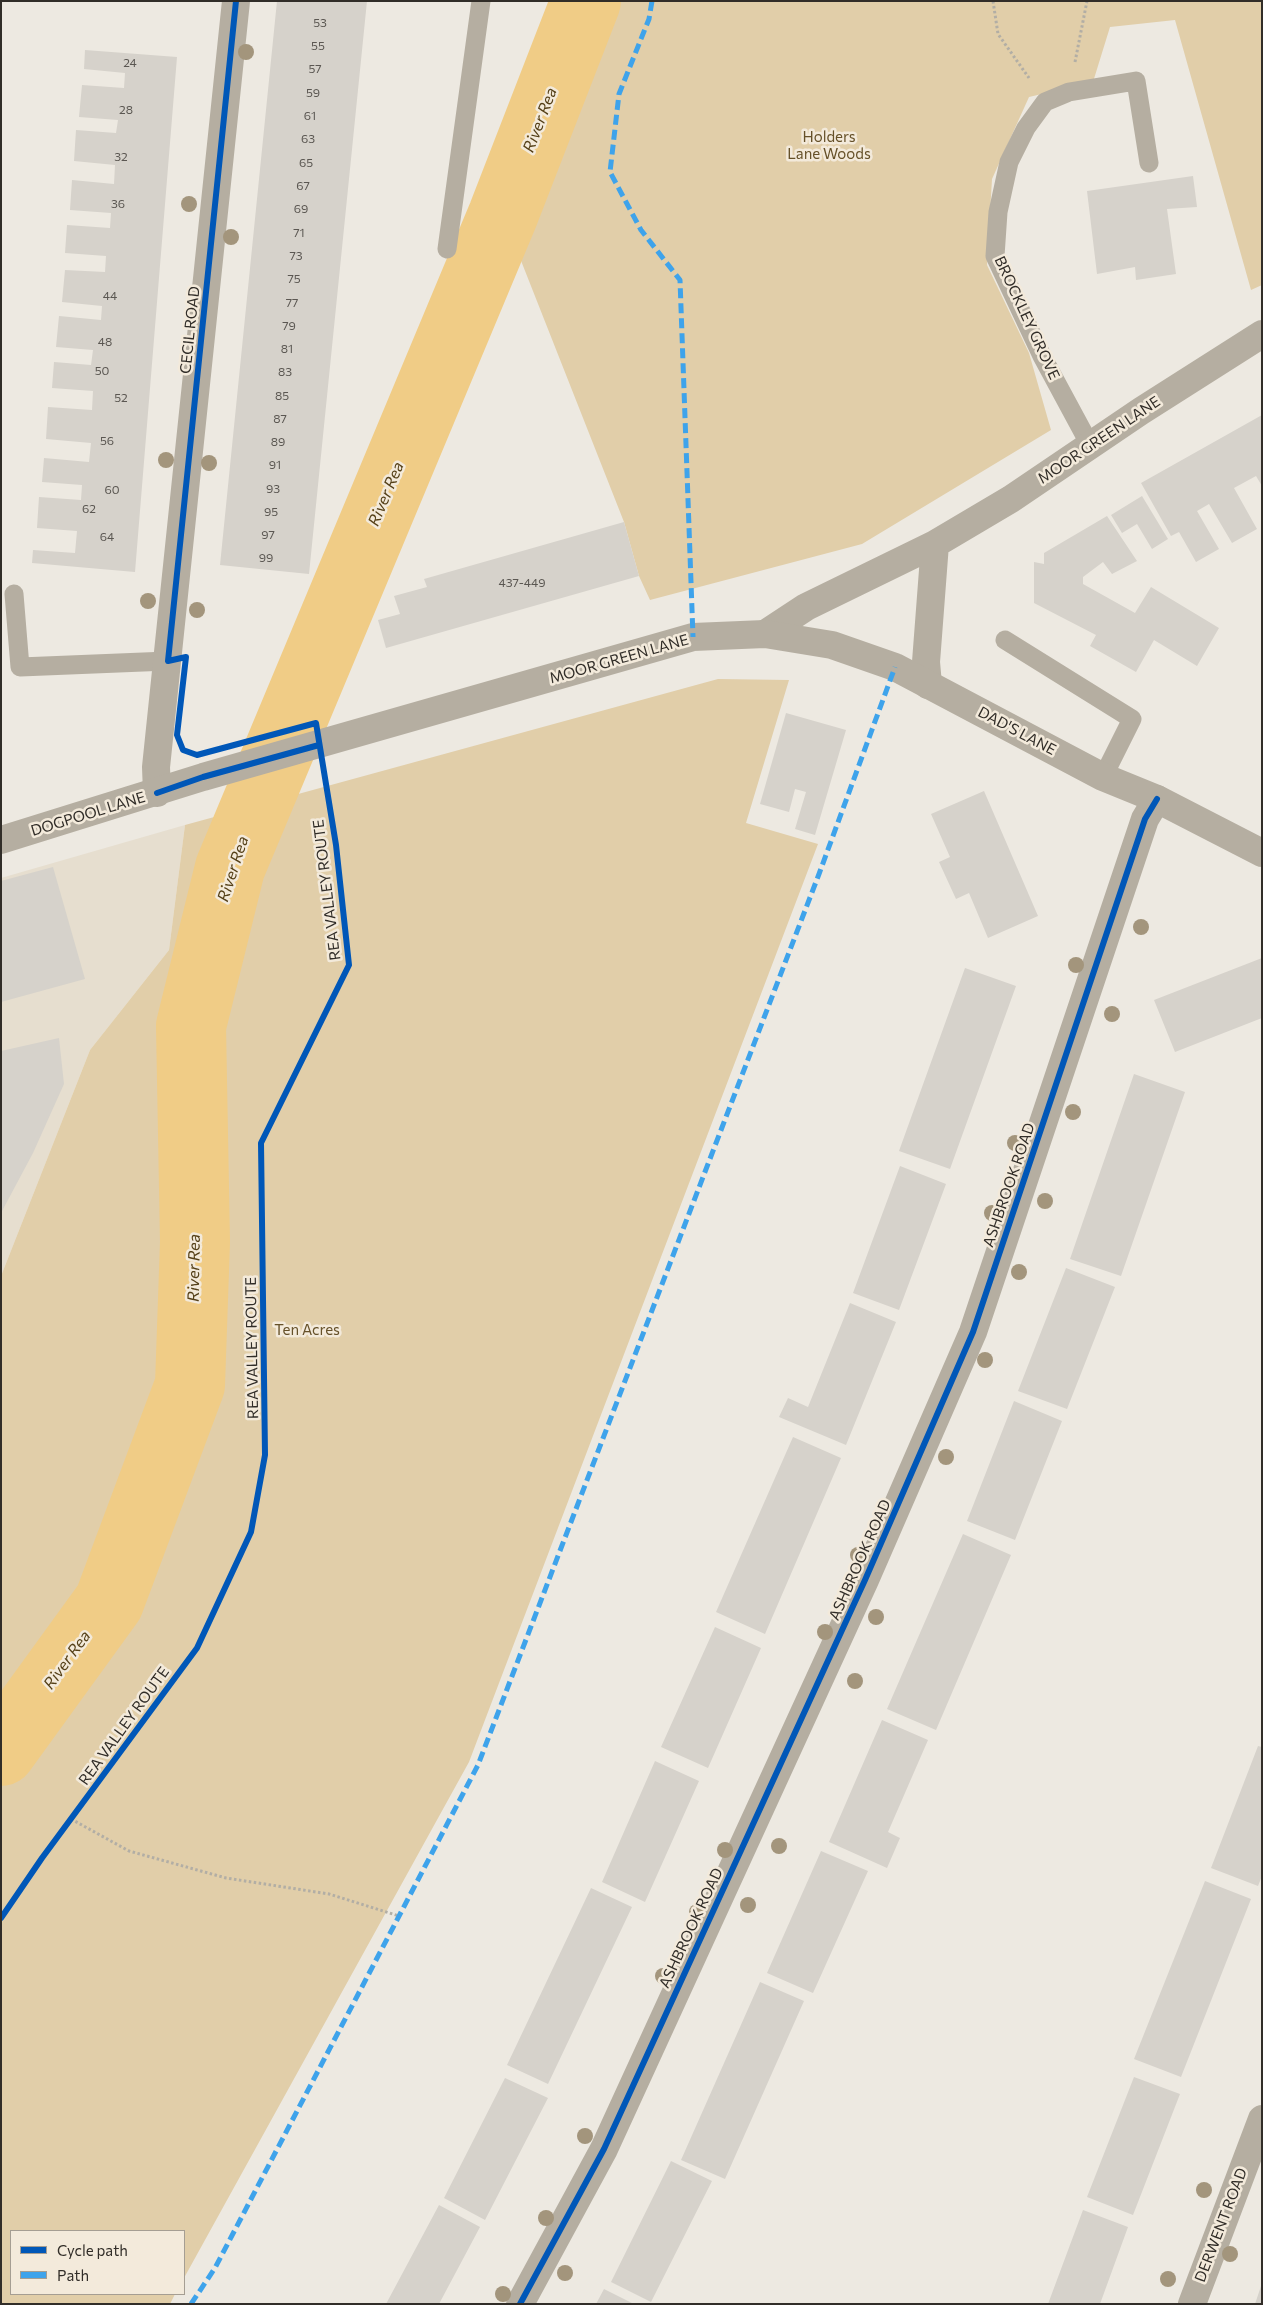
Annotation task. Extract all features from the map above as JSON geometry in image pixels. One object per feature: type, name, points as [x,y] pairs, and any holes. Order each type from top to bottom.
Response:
[{"type":"street","name":"CECIL ROAD","points":[[157,793],[156,767],[236,1]]},
{"type":"street","name":"MOOR GREEN LANE","points":[[319,745],[693,637],[765,634],[806,607],[934,544],[1011,499],[1090,445],[1262,334]]},
{"type":"street","points":[[928,685],[926,662],[934,544]]},
{"type":"street","name":"DAD'S LANE","points":[[765,634],[832,645],[895,667],[1103,777],[1157,799],[1262,853]]},
{"type":"street","name":"DOGPOOL LANE","points":[[1,840],[157,793],[203,777],[319,745]]},
{"type":"street","name":"ASHBROOK ROAD","points":[[520,2304],[604,2149],[866,1580],[973,1332],[1146,819],[1157,799]]},
{"type":"street","name":"DERWENT ROAD","points":[[1192,2304],[1262,2119]]},
{"type":"lane","points":[[447,250],[482,1]]},
{"type":"lane","points":[[1045,102],[1069,92],[1136,81],[1149,163]]},
{"type":"lane","name":"BROCKLEY GROVE","points":[[1045,102],[1026,128],[1009,162],[998,212],[995,256],[1042,356],[1090,445]]},
{"type":"lane","points":[[14,594],[20,667],[168,661]]},
{"type":"lane","points":[[1005,640],[1132,720],[1103,777]]},
{"type":"path","points":[[993,1],[998,34],[1045,102]]},
{"type":"path","points":[[1069,92],[1087,1]]},
{"type":"path","points":[[65,1827],[76,1811]]},
{"type":"path","points":[[71,1819],[129,1851],[226,1878],[329,1894],[399,1916]]},
{"type":"shaded area","points":[[185,825],[169,950],[90,1050],[1,1276],[1,878]]},
{"type":"green space","name":"Holders Lane Woods","points":[[586,1],[1262,1],[1262,285],[1251,290],[1175,20],[1110,27],[1093,82],[1029,97],[992,179],[987,265],[1029,353],[1051,430],[862,544],[650,600],[639,576],[624,522],[503,215]]},
{"type":"green space","name":"Ten Acres","points":[[718,679],[789,680],[746,823],[818,844],[469,1762],[185,2276],[185,2230],[10,2230],[10,2295],[174,2295],[170,2304],[1,2304],[1,1276],[90,1050],[169,950],[185,825]]},
{"type":"building","points":[[277,1],[367,1],[309,574],[220,565]]},
{"type":"building","points":[[85,50],[177,57],[135,572],[32,563],[33,550],[75,553],[77,531],[37,528],[39,497],[81,500],[82,485],[42,482],[44,458],[89,462],[91,443],[46,439],[48,407],[92,410],[93,391],[52,388],[54,362],[91,365],[93,350],[56,347],[59,316],[101,320],[102,306],[62,302],[65,270],[105,272],[106,256],[65,253],[67,225],[110,228],[111,213],[70,210],[72,180],[114,184],[115,165],[74,161],[76,130],[116,133],[118,120],[79,117],[82,85],[124,88],[125,73],[84,69]]},
{"type":"building","points":[[1193,176],[1197,207],[1167,209],[1176,274],[1136,280],[1135,267],[1097,274],[1087,191]]},
{"type":"building","points":[[1262,415],[1262,486],[1256,476],[1234,488],[1257,529],[1232,543],[1209,504],[1197,511],[1219,549],[1196,562],[1179,532],[1171,536],[1141,483]]},
{"type":"building","points":[[1142,496],[1168,539],[1152,549],[1137,524],[1122,533],[1111,515]]},
{"type":"building","points":[[1107,516],[1137,561],[1112,574],[1103,562],[1083,577],[1083,584],[1135,613],[1151,587],[1219,628],[1197,666],[1154,640],[1136,672],[1090,646],[1096,635],[1034,603],[1034,562],[1044,564],[1044,553]]},
{"type":"building","points":[[624,522],[639,576],[386,648],[378,620],[400,614],[394,596],[427,587],[424,579]]},
{"type":"building","points":[[786,713],[846,730],[815,835],[795,829],[806,792],[795,789],[789,812],[760,804]]},
{"type":"building","points":[[984,791],[1038,916],[988,938],[969,893],[956,899],[939,862],[950,857],[931,814]]},
{"type":"building","points":[[53,867],[85,979],[1,1002],[1,881]]},
{"type":"building","points":[[1262,958],[1262,1018],[1175,1052],[1154,1000]]},
{"type":"building","points":[[965,968],[1016,986],[950,1169],[899,1151]]},
{"type":"building","points":[[59,1038],[64,1084],[33,1153],[1,1213],[1,1051]]},
{"type":"building","points":[[1134,1074],[1185,1092],[1121,1276],[1070,1259]]},
{"type":"building","points":[[900,1166],[946,1184],[899,1310],[853,1293]]},
{"type":"building","points":[[1066,1268],[1115,1287],[1067,1409],[1018,1391]]},
{"type":"building","points":[[850,1303],[896,1322],[846,1445],[779,1417],[788,1398],[808,1407]]},
{"type":"building","points":[[1014,1401],[1062,1421],[1015,1540],[967,1521]]},
{"type":"building","points":[[793,1437],[841,1458],[765,1634],[716,1612]]},
{"type":"building","points":[[963,1534],[1011,1555],[936,1730],[887,1709]]},
{"type":"building","points":[[715,1627],[761,1648],[708,1768],[661,1747]]},
{"type":"building","points":[[882,1720],[928,1740],[888,1832],[900,1838],[887,1868],[829,1842]]},
{"type":"building","points":[[1258,1746],[1262,1747],[1262,1876],[1258,1886],[1211,1868]]},
{"type":"building","points":[[655,1761],[699,1781],[645,1902],[602,1882]]},
{"type":"building","points":[[821,1851],[868,1871],[813,1993],[767,1973]]},
{"type":"building","points":[[1205,1881],[1251,1899],[1181,2077],[1134,2059]]},
{"type":"building","points":[[591,1888],[632,1907],[548,2084],[507,2065]]},
{"type":"building","points":[[760,1982],[804,2001],[725,2179],[681,2160]]},
{"type":"building","points":[[1134,2077],[1180,2094],[1133,2215],[1087,2197]]},
{"type":"building","points":[[505,2078],[548,2098],[485,2220],[444,2198]]},
{"type":"building","points":[[671,2161],[712,2181],[651,2302],[611,2282]]},
{"type":"building","points":[[439,2205],[480,2227],[439,2304],[386,2304]]},
{"type":"building","points":[[1083,2210],[1128,2227],[1100,2304],[1048,2304]]},
{"type":"building","points":[[1261,2286],[1262,2304],[1255,2304]]},
{"type":"building","points":[[604,2289],[634,2304],[596,2304]]},
{"type":"waterway","name":"River Rea","points":[[1,1751],[109,1602],[190,1385],[195,1242],[191,1026],[230,868],[503,215],[586,1]]},
{"type":"marked path","points":[[652,1],[649,19],[619,94],[610,172],[641,230],[680,280],[693,637]]},
{"type":"marked path","points":[[191,2304],[215,2268],[478,1765],[819,874],[895,667]]},
{"type":"cycle path","name":"REA VALLEY ROUTE","points":[[1,1918],[42,1858],[197,1648],[251,1532],[265,1455],[261,1143],[349,965],[336,845],[316,723],[197,755],[183,750],[177,735],[186,657],[168,661],[236,1]]},
{"type":"cycle path","points":[[157,793],[203,777],[319,745]]},
{"type":"cycle path","points":[[520,2304],[604,2149],[865,1580],[973,1332],[1145,819],[1157,799]]}]
